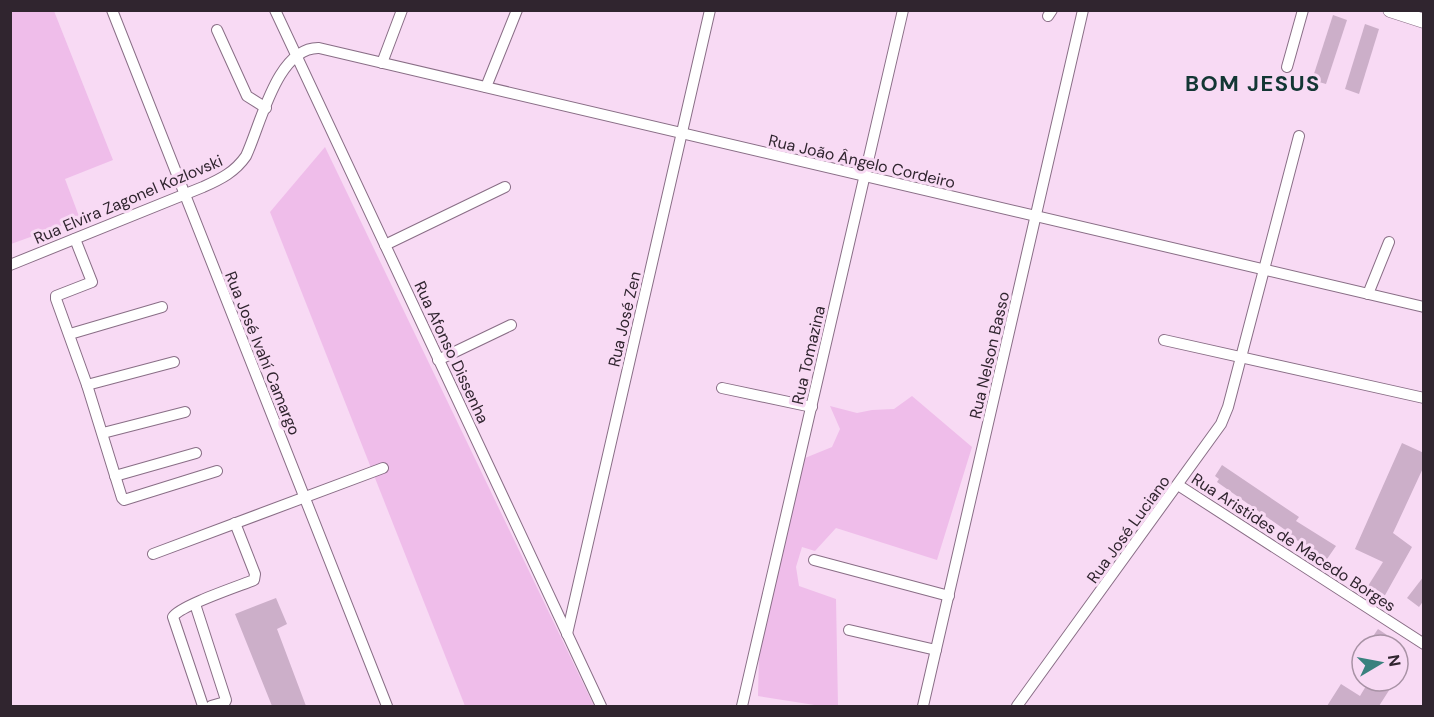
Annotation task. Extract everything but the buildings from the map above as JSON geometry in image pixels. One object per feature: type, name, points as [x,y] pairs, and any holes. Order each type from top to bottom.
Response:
[{"type":"main road","points":[[1390,10],[1424,21]]},
{"type":"street","name":"Rua José Ivahí Camargo","points":[[112,10],[387,706]]},
{"type":"street","name":"Rua Afonso Dissenha","points":[[276,10],[601,706]]},
{"type":"street","points":[[382,63],[402,10]]},
{"type":"street","points":[[486,87],[516,10]]},
{"type":"street","name":"Rua José Zen","points":[[567,634],[710,10]]},
{"type":"street","name":"Rua Tomazina","points":[[742,706],[903,10]]},
{"type":"street","name":"Rua Nelson Basso","points":[[923,706],[1083,10]]},
{"type":"street","points":[[1287,67],[1302,10]]},
{"type":"street","points":[[217,30],[247,96],[266,108]]},
{"type":"street","name":"Rua João Ângelo Cordeiro","points":[[296,55],[303,50],[319,48],[1424,308]]},
{"type":"street","name":"Rua Elvira Zagonel Kozlovski","points":[[10,265],[220,180],[240,166],[252,144],[280,74],[296,55]]},
{"type":"street","name":"Rua José Luciano","points":[[1017,706],[1221,424],[1228,407],[1299,136]]},
{"type":"street","points":[[385,245],[506,187]]},
{"type":"street","points":[[75,239],[92,282],[56,296],[124,500],[217,471]]},
{"type":"street","points":[[1368,294],[1389,242]]},
{"type":"street","points":[[70,334],[162,307]]},
{"type":"street","points":[[438,360],[511,325]]},
{"type":"street","points":[[1164,340],[1424,398]]},
{"type":"street","points":[[87,385],[174,362]]},
{"type":"street","points":[[722,388],[812,407]]},
{"type":"street","points":[[103,434],[185,412]]},
{"type":"street","points":[[115,476],[196,453]]},
{"type":"street","points":[[153,554],[383,468]]},
{"type":"street","name":"Rua Aristides de Macedo Borges","points":[[1179,485],[1424,644]]},
{"type":"street","points":[[203,706],[173,616],[176,612],[254,580],[235,523]]},
{"type":"street","points":[[814,560],[949,596]]},
{"type":"street","points":[[195,604],[226,700],[212,706]]},
{"type":"street","points":[[849,630],[936,650]]},
{"type":"shaded area","points":[[11,10],[54,11],[113,160],[65,179],[80,219],[11,244]]},
{"type":"shaded area","points":[[325,147],[594,706],[465,706],[270,212]]},
{"type":"shaded area","points":[[912,396],[972,447],[937,560],[836,528],[815,551],[802,547],[796,567],[799,586],[836,599],[838,706],[821,706],[758,696],[759,654],[805,458],[832,447],[840,429],[830,406],[857,413],[894,409]]},
{"type":"district","name":"BOM JESUS","points":[[1253,83]]}]
